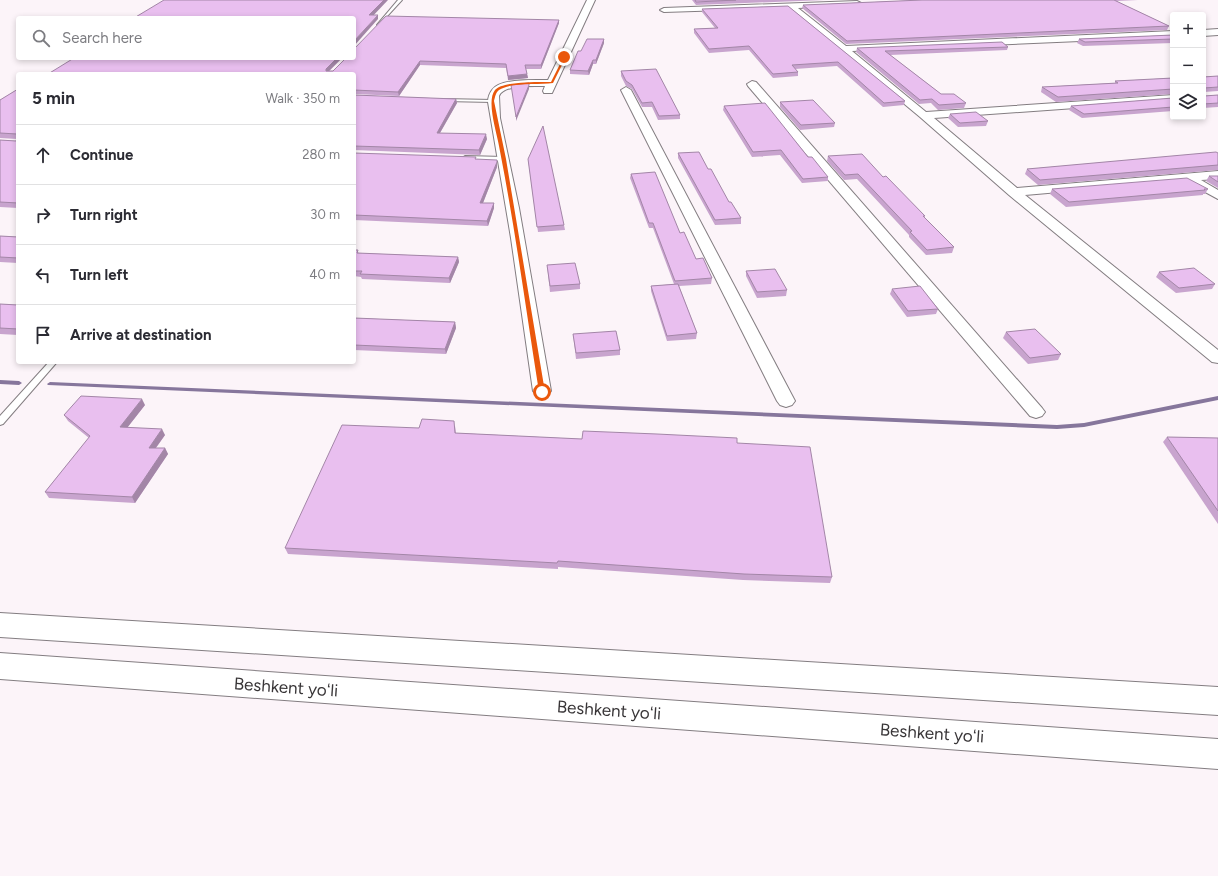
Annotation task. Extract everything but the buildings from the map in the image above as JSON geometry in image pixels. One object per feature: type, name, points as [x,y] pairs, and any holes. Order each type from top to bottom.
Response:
[{"type":"main road","points":[[0,625],[1218,701]]},
{"type":"main road","name":"Beshkent yoʻli","points":[[3,671],[1218,754]]},
{"type":"street","points":[[542,392],[504,159],[492,101],[495,92],[499,88],[513,84],[550,87],[591,0]]},
{"type":"street","points":[[664,10],[868,2]]},
{"type":"street","points":[[790,5],[924,115],[1014,192],[1218,358]]},
{"type":"street","points":[[1206,33],[1218,32]]},
{"type":"street","points":[[844,49],[1170,34]]},
{"type":"street","points":[[752,84],[1036,412]]},
{"type":"street","points":[[626,90],[786,401]]},
{"type":"street","points":[[924,115],[1170,98]]},
{"type":"street","points":[[1014,192],[1218,175]]},
{"type":"street","points":[[1188,178],[1218,195]]},
{"type":"lane","points":[[375,28],[400,0]]},
{"type":"lane","points":[[439,99],[492,101]]},
{"type":"lane","points":[[456,157],[504,159]]},
{"type":"lane","points":[[0,422],[50,364]]},
{"type":"waterway","points":[[0,382],[19,383]]},
{"type":"waterway","points":[[50,384],[1057,427],[1084,425],[1218,398]]},
{"type":"route","points":[[542,392],[504,159],[492,101],[495,92],[499,88],[513,84],[552,82],[564,57]]}]
